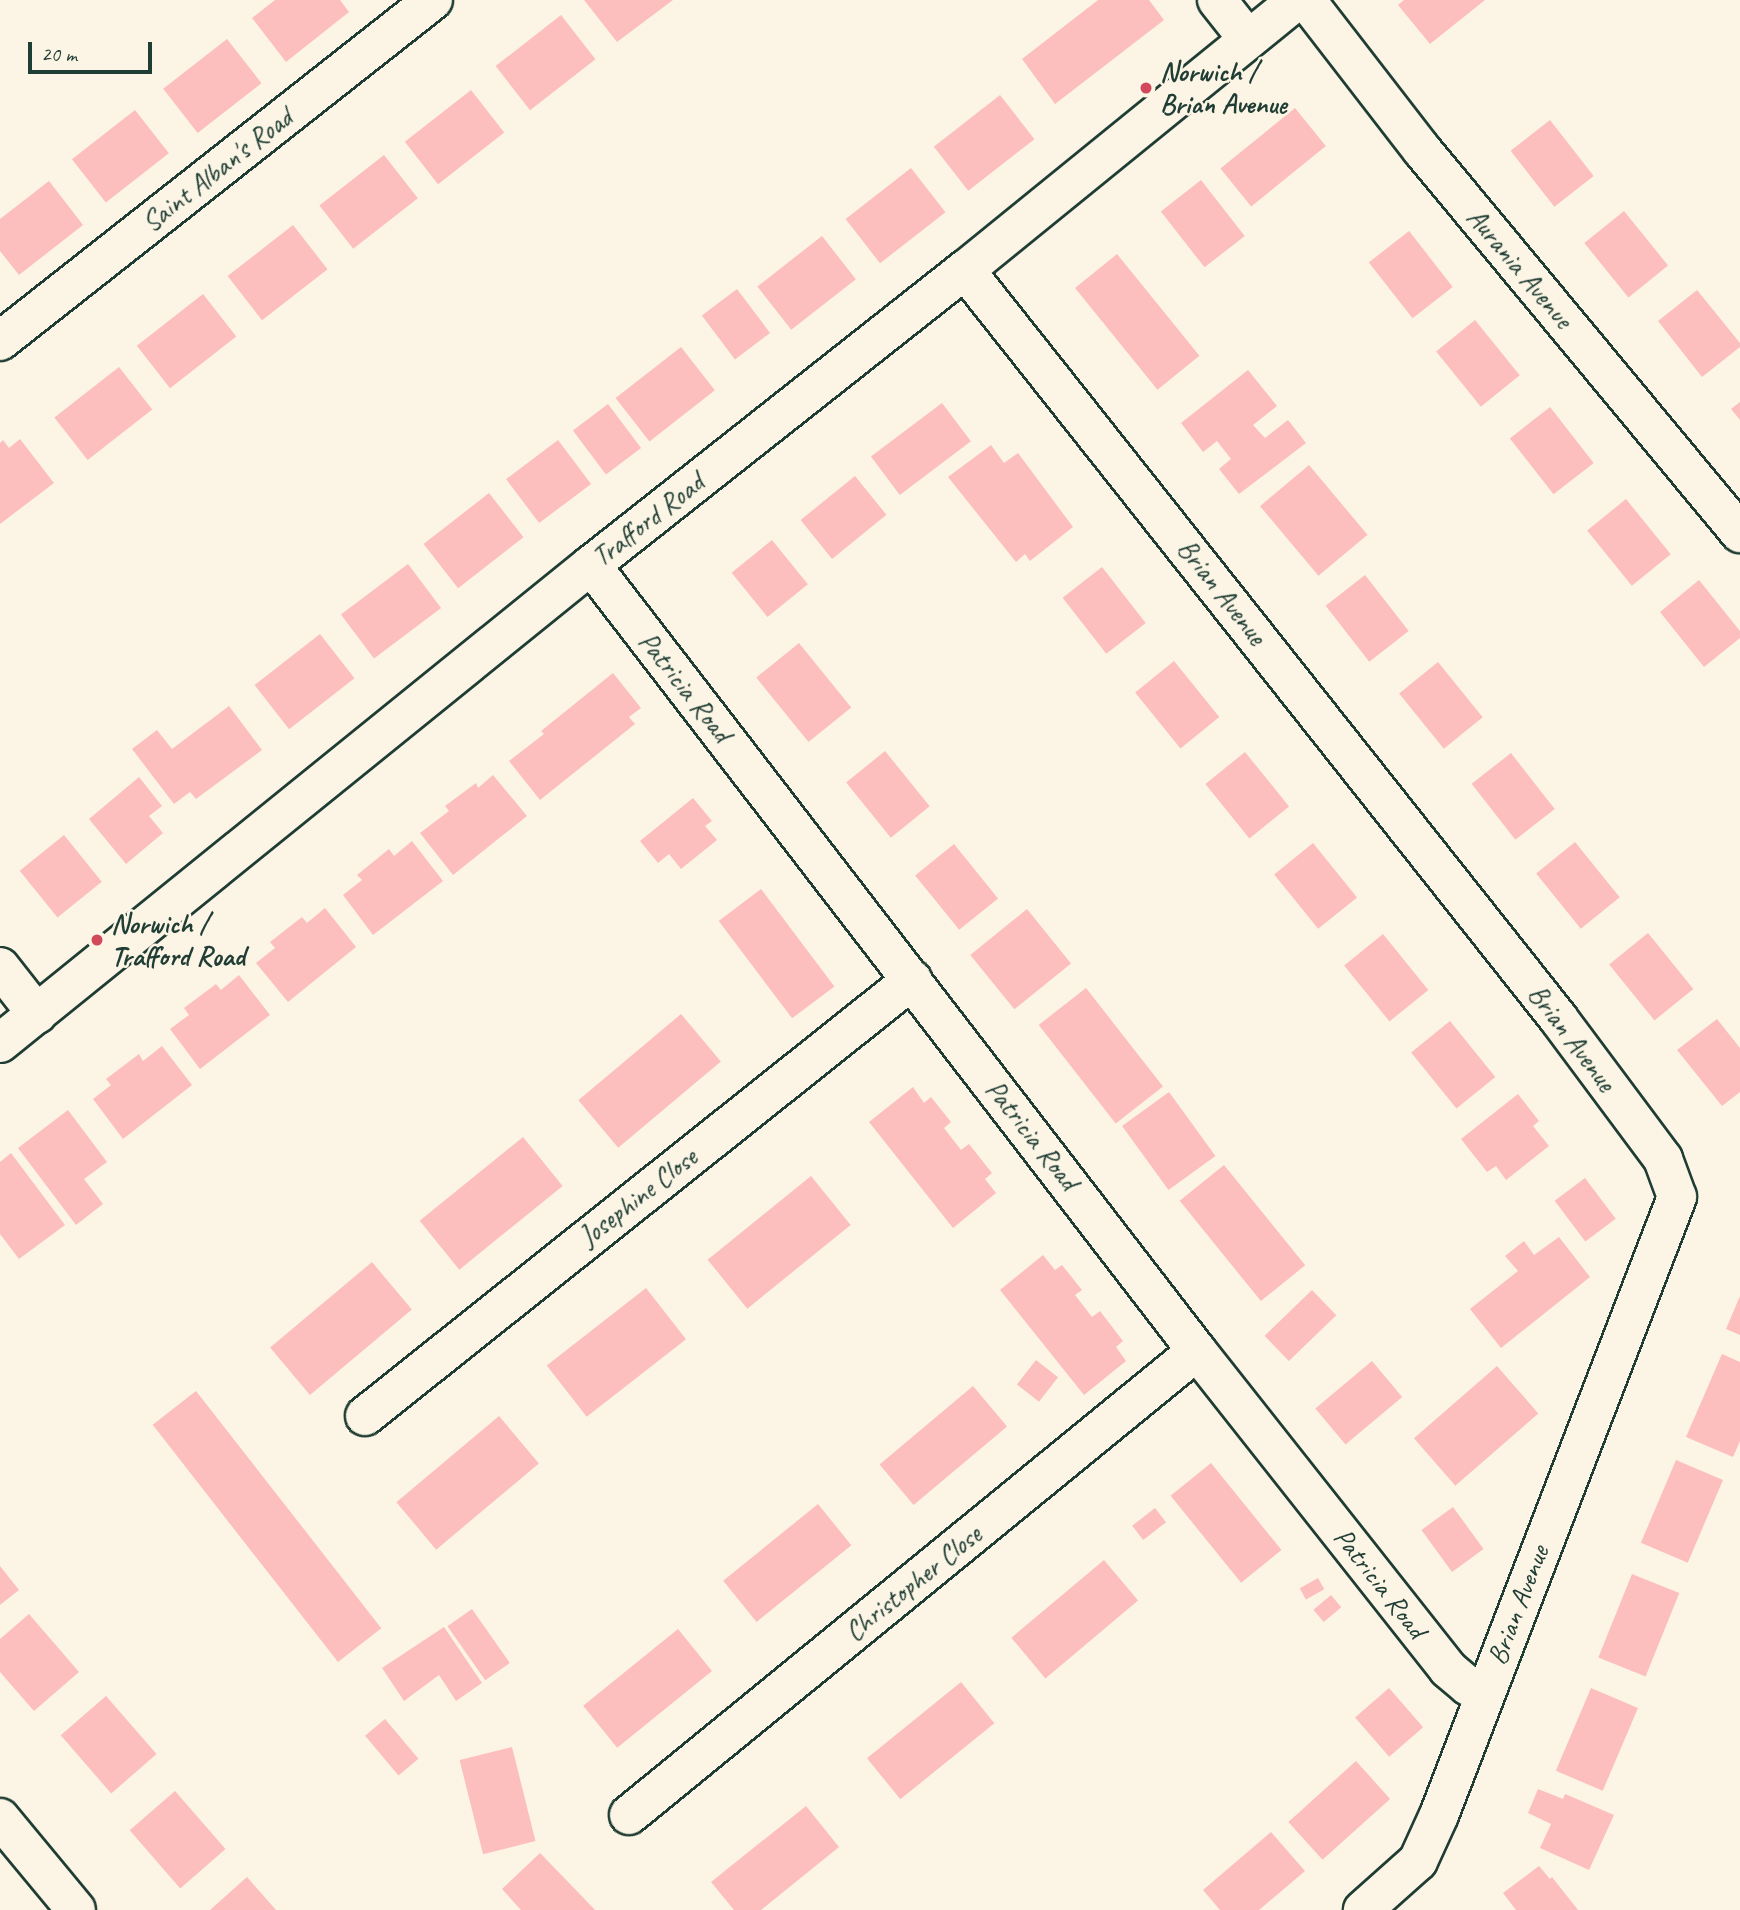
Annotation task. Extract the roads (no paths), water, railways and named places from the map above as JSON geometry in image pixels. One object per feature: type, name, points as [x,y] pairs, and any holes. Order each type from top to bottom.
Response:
[{"type":"street","name":"Saint Alban's Road","points":[[0,341],[433,0]]},
{"type":"street","points":[[1217,0],[1247,38]]},
{"type":"street","name":"Trafford Road","points":[[0,1043],[591,565],[965,270],[1297,0]]},
{"type":"street","name":"Aurania Avenue","points":[[1306,0],[1422,150],[1740,533]]},
{"type":"street","name":"Brian Avenue","points":[[965,270],[1558,1018],[1663,1159],[1677,1197],[1418,1861],[1363,1910]]},
{"type":"street","name":"Patricia Road","points":[[591,565],[1197,1351],[1448,1669],[1468,1686],[1484,1693]]},
{"type":"street","points":[[0,967],[37,1014]]},
{"type":"street","name":"Josephine Close","points":[[365,1416],[912,980]]},
{"type":"street","name":"Christopher Close","points":[[629,1815],[1197,1351]]},
{"type":"street","points":[[0,1818],[76,1910]]},
{"type":"place","name":"Norwich / Brian Avenue","points":[[1146,88]]},
{"type":"place","name":"Norwich / Trafford Road","points":[[97,940]]}]
